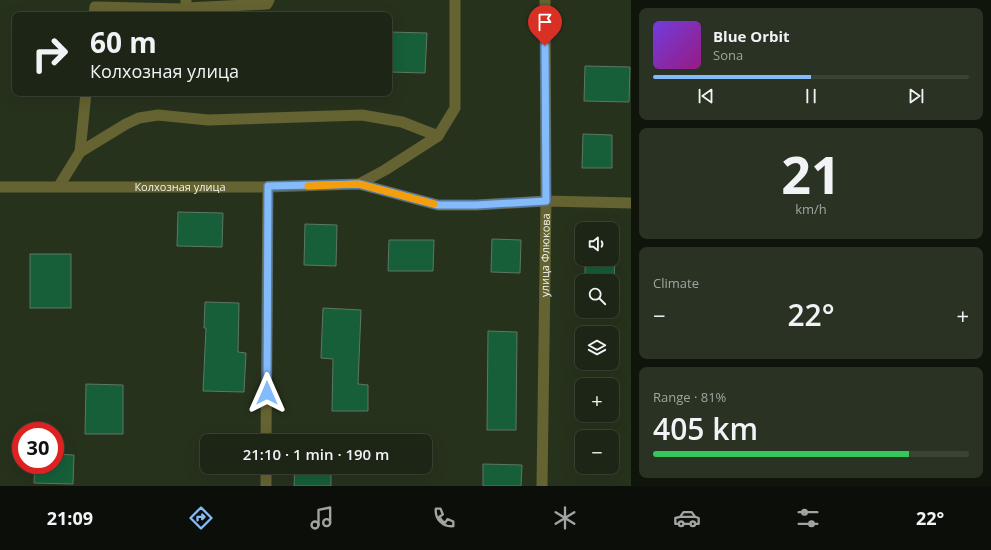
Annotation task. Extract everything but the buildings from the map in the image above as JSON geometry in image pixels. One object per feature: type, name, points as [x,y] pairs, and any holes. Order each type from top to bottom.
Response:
[{"type":"street","points":[[95,7],[183,9],[186,4],[266,4],[269,0]]},
{"type":"street","name":"Колхозная улица","points":[[359,184],[385,170],[438,136],[455,108],[455,0]]},
{"type":"street","name":"улица Флюкова","points":[[542,486],[546,201],[545,0]]},
{"type":"street","points":[[80,152],[86,96]]},
{"type":"street","points":[[58,186],[80,152],[126,124],[139,118],[158,115],[208,120],[362,116],[402,122],[438,136]]},
{"type":"street","name":"Колхозная улица","points":[[0,187],[268,186],[359,184],[438,205],[476,205],[546,201],[631,203]]},
{"type":"street","points":[[266,434],[268,186]]},
{"type":"street","points":[[266,474],[266,486]]},
{"type":"slow traffic","points":[[308,186],[359,184],[434,204]]},
{"type":"route","points":[[267,393],[268,186],[359,184],[438,205],[476,205],[546,201],[545,46]]}]
